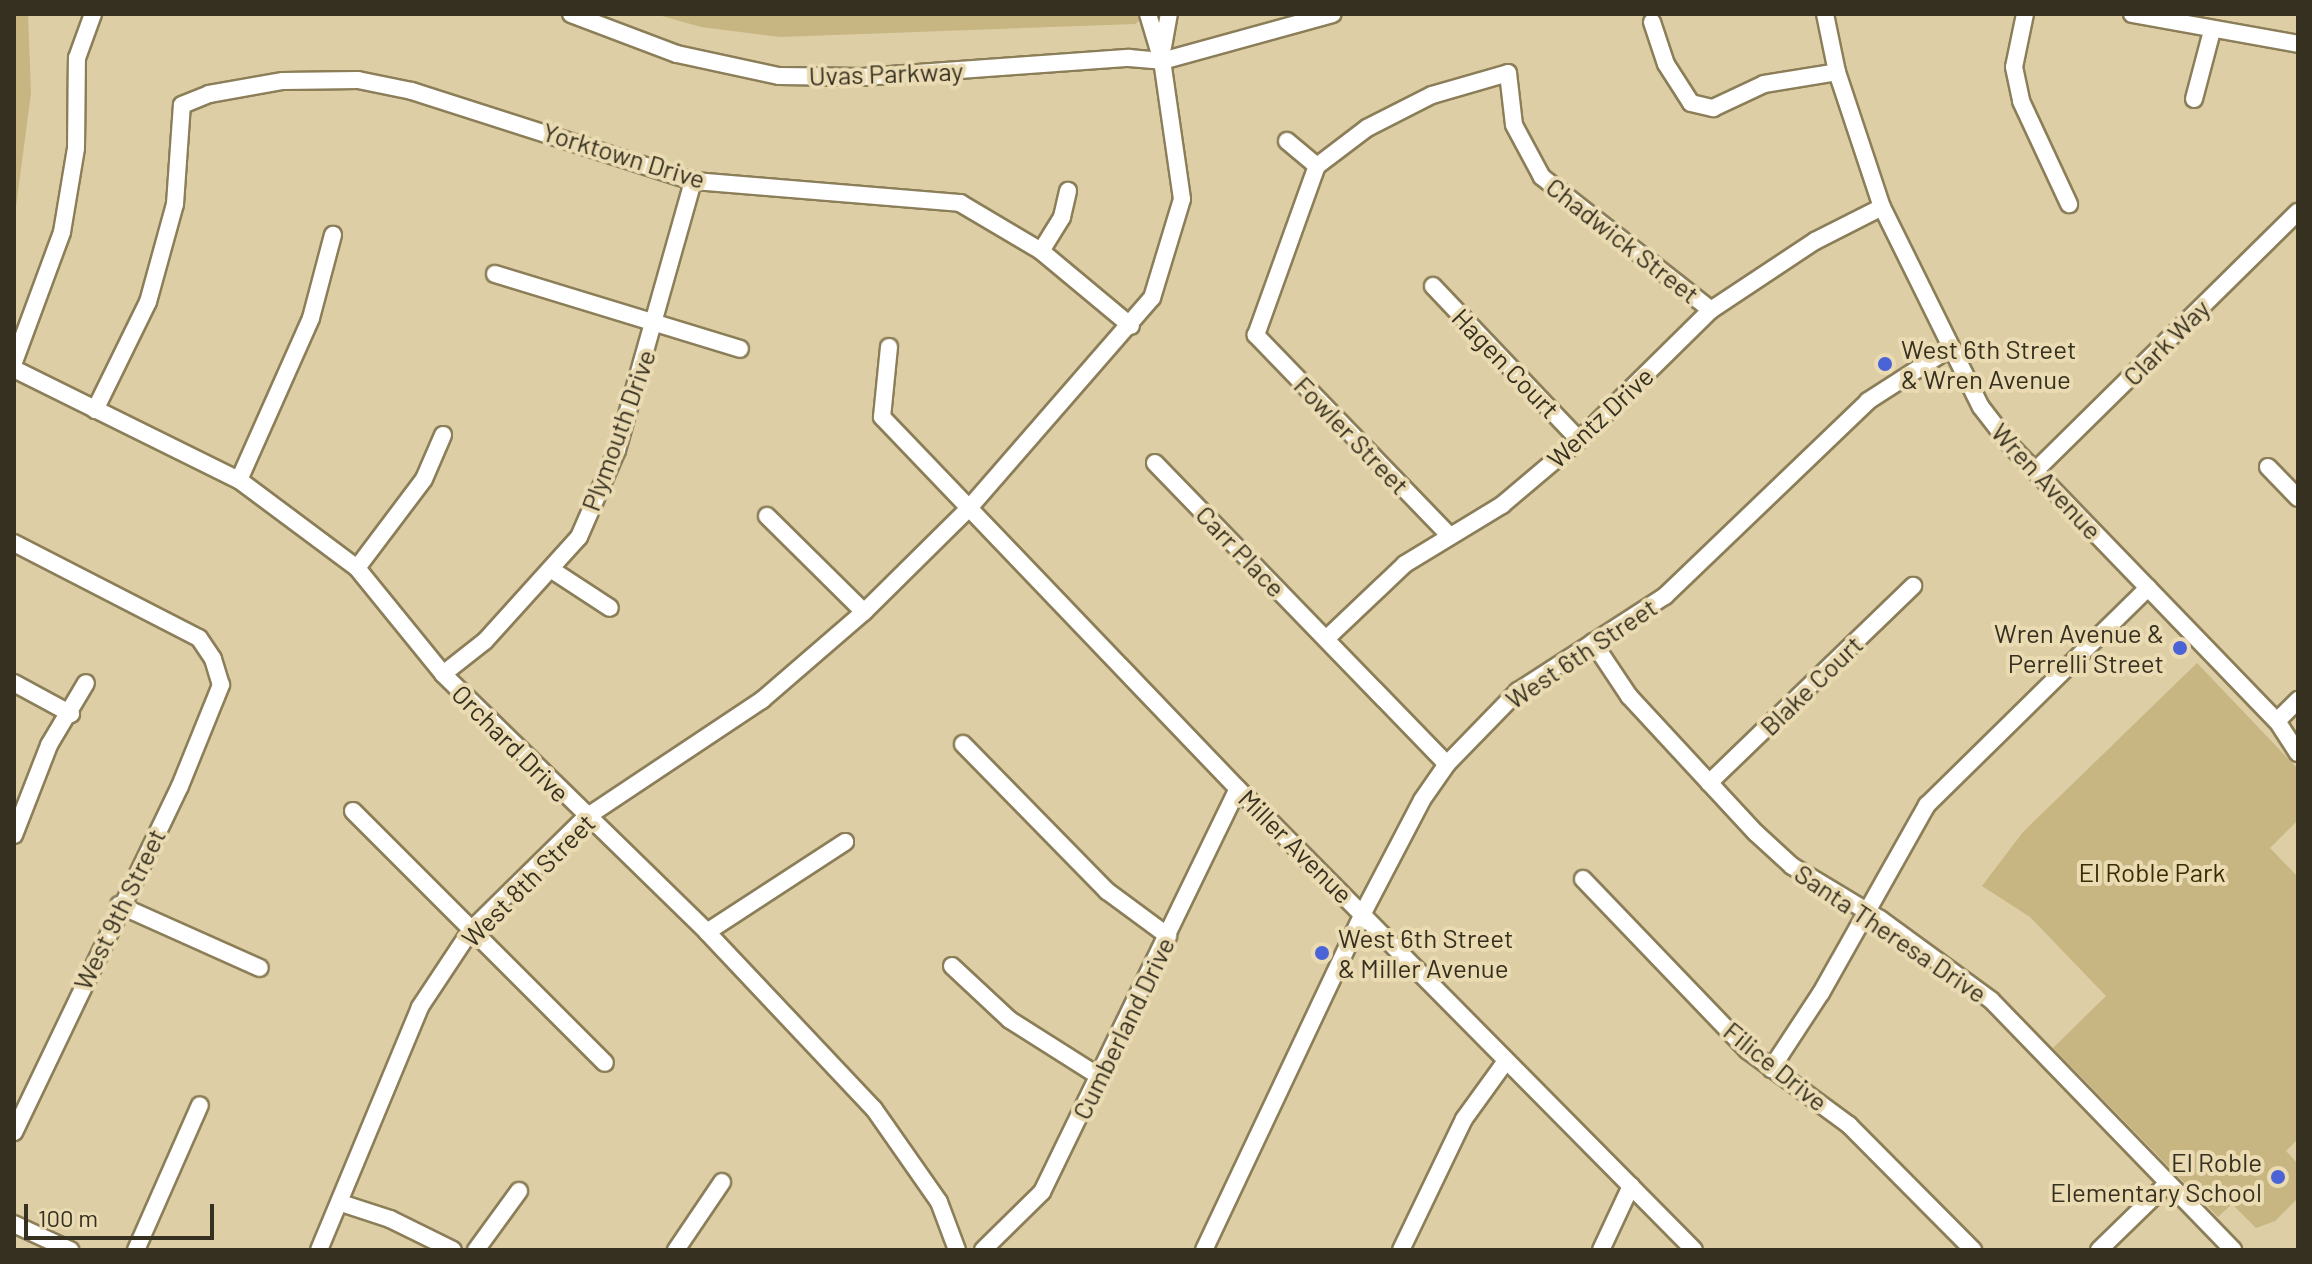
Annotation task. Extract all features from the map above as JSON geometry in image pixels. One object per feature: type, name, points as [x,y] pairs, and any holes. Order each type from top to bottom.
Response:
[{"type":"street","points":[[14,362],[65,222],[76,148],[79,46],[93,14]]},
{"type":"street","name":"Uvas Parkway","points":[[571,14],[677,54],[779,76],[862,77],[1129,58],[1162,61],[1333,14]]},
{"type":"street","points":[[767,516],[864,612],[970,507],[1131,326],[1166,267],[1182,199],[1162,61],[1148,14]]},
{"type":"street","points":[[1162,61],[1169,14]]},
{"type":"street","name":"Wren Avenue","points":[[1825,14],[1837,72],[1882,207],[1949,349],[1981,407],[2035,471],[2277,721],[2298,753]]},
{"type":"street","points":[[2025,14],[2014,67],[2021,101],[2069,204]]},
{"type":"street","points":[[2132,14],[2212,31],[2298,44]]},
{"type":"street","points":[[1652,22],[1666,64],[1691,103],[1713,108],[1764,84],[1837,72]]},
{"type":"street","points":[[2194,99],[2212,31]]},
{"type":"street","name":"Chadwick Street","points":[[1317,166],[1367,128],[1432,95],[1508,73],[1514,125],[1542,177],[1711,310]]},
{"type":"street","name":"Yorktown Drive","points":[[95,410],[148,302],[175,204],[182,105],[209,94],[283,81],[358,80],[505,118],[693,181],[960,203],[1041,251],[1131,326]]},
{"type":"street","points":[[1287,141],[1317,166]]},
{"type":"street","name":"Fowler Street","points":[[1317,166],[1256,335],[1448,534]]},
{"type":"street","name":"Plymouth Drive","points":[[443,674],[485,641],[579,537],[617,450],[656,324],[693,181]]},
{"type":"street","points":[[1041,251],[1062,217],[1068,191]]},
{"type":"street","name":"Wentz Drive","points":[[1326,639],[1405,564],[1448,534],[1502,505],[1579,440],[1711,310],[1815,241],[1882,207]]},
{"type":"street","name":"Clark Way","points":[[2035,471],[2298,212]]},
{"type":"street","points":[[239,480],[311,318],[333,235]]},
{"type":"street","points":[[495,274],[740,349]]},
{"type":"street","name":"Hagen Court","points":[[1433,286],[1579,440]]},
{"type":"street","name":"Miller Avenue","points":[[889,347],[882,417],[1238,789],[1694,1250]]},
{"type":"street","name":"West 6th Street","points":[[1204,1250],[1363,913],[1422,800],[1447,764],[1518,691],[1665,596],[1868,401],[1949,349]]},
{"type":"street","name":"Orchard Drive","points":[[14,369],[239,480],[357,568],[443,674],[585,818],[707,932],[874,1109],[939,1202],[957,1250]]},
{"type":"street","points":[[357,568],[424,479],[443,435]]},
{"type":"street","name":"Carr Place","points":[[1155,463],[1447,764]]},
{"type":"street","points":[[2268,467],[2298,498]]},
{"type":"street","name":"West 9th Street","points":[[14,543],[199,638],[213,659],[221,685],[180,786],[119,905],[14,1132]]},
{"type":"street","points":[[552,570],[610,608]]},
{"type":"street","name":"Blake Court","points":[[1709,783],[1913,586]]},
{"type":"street","points":[[1771,1069],[1927,805],[2148,588]]},
{"type":"street","name":"West 8th Street","points":[[319,1250],[420,1007],[471,930],[585,818],[762,700],[864,612]]},
{"type":"street","name":"Santa Theresa Drive","points":[[1593,642],[1620,685],[1709,783],[1792,866],[1867,911],[1991,1000],[2233,1250]]},
{"type":"street","points":[[14,683],[71,714]]},
{"type":"street","points":[[14,835],[49,745],[71,714],[86,683]]},
{"type":"street","points":[[2277,721],[2298,700]]},
{"type":"street","name":"Wren Avenue","points":[[2277,721],[2298,733]]},
{"type":"street","points":[[963,744],[1107,891],[1168,936]]},
{"type":"street","name":"Cumberland Drive","points":[[983,1250],[1042,1192],[1238,789]]},
{"type":"street","points":[[353,811],[605,1063]]},
{"type":"street","points":[[707,932],[845,842]]},
{"type":"street","name":"Filice Drive","points":[[1583,879],[1771,1069],[1849,1125],[1973,1250]]},
{"type":"street","points":[[119,905],[260,968]]},
{"type":"street","points":[[952,966],[1010,1020],[1100,1077]]},
{"type":"street","points":[[1401,1250],[1464,1119],[1506,1061]]},
{"type":"street","points":[[136,1250],[200,1105]]},
{"type":"street","points":[[676,1250],[722,1182]]},
{"type":"street","points":[[2099,1250],[2168,1183]]},
{"type":"street","points":[[1601,1250],[1631,1186]]},
{"type":"street","points":[[476,1250],[519,1191]]},
{"type":"street","points":[[341,1203],[390,1219],[453,1250]]},
{"type":"street","points":[[14,1224],[70,1250]]},
{"type":"green space","points":[[14,14],[28,14],[31,93],[14,222]]},
{"type":"green space","points":[[655,14],[1147,14],[1135,24],[780,37],[701,27]]},
{"type":"green space","name":"El Roble Park","points":[[2197,663],[2298,769],[2298,820],[2270,848],[2298,877],[2298,1139],[2286,1151],[2298,1164],[2298,1198],[2275,1221],[2256,1228],[2232,1204],[2218,1217],[2053,1048],[2106,996],[2030,917],[1982,886],[2023,832]]},
{"type":"place","name":"West 6th Street & Wren Avenue","points":[[1885,364]]},
{"type":"place","name":"Wren Avenue & Perrelli Street","points":[[2180,648]]},
{"type":"place","name":"West 6th Street & Miller Avenue","points":[[1322,953]]},
{"type":"place","name":"El Roble Elementary School","points":[[2278,1177]]}]
